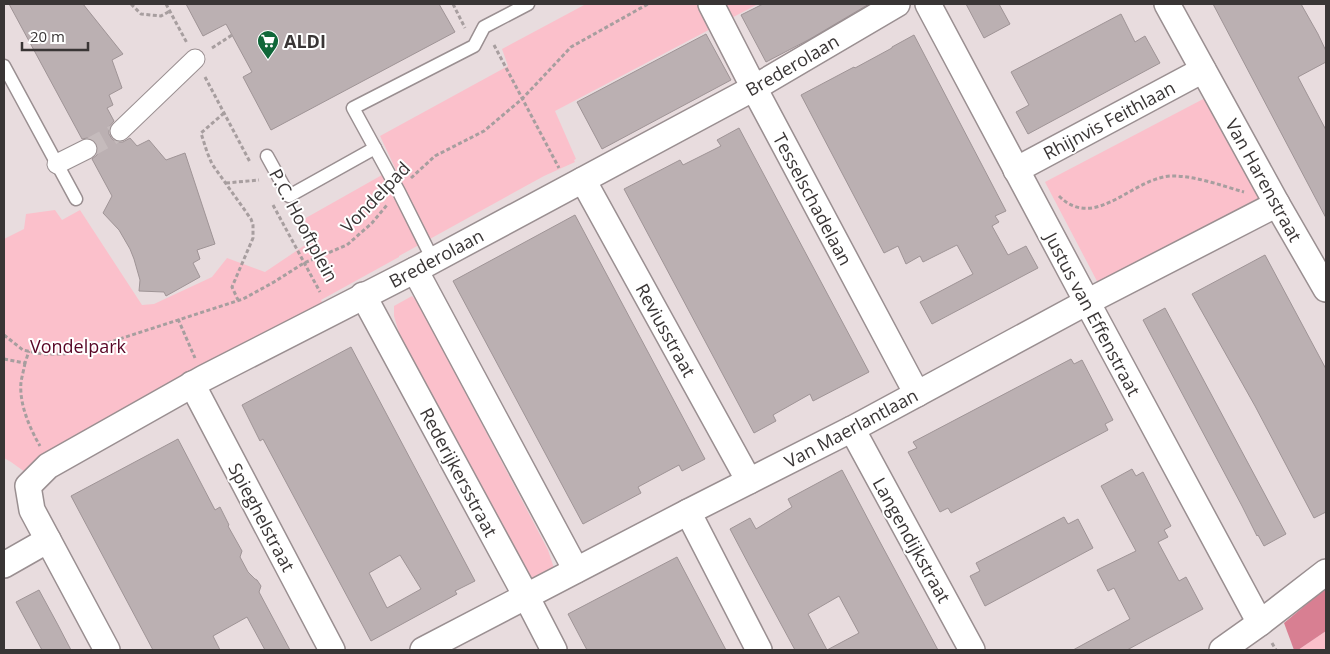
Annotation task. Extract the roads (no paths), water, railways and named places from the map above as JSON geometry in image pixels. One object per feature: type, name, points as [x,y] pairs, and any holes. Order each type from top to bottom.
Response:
[{"type":"street","name":"Tesselschadelaan","points":[[711,4],[917,394]]},
{"type":"street","name":"Brederolaan","points":[[48,540],[32,510],[28,486],[50,465],[198,381],[424,265],[754,88],[897,4]]},
{"type":"street","name":"Justus van Effenstraat","points":[[928,4],[1260,623]]},
{"type":"street","points":[[1167,4],[1203,70]]},
{"type":"street","points":[[120,131],[195,59]]},
{"type":"street","name":"Rhijnvis Feithlaan","points":[[1016,170],[1203,70]]},
{"type":"street","name":"Van Harenstraat","points":[[1203,70],[1326,289]]},
{"type":"street","points":[[57,164],[87,149]]},
{"type":"street","name":"Reviusstraat","points":[[576,183],[749,481]]},
{"type":"street","name":"Van Maerlantlaan","points":[[423,650],[852,429],[1087,302],[1273,197]]},
{"type":"street","points":[[424,265],[576,570]]},
{"type":"street","name":"Rederijkersstraat","points":[[364,295],[554,650]]},
{"type":"street","name":"Spieghelstraat","points":[[198,381],[332,650]]},
{"type":"street","name":"Langendijkstraat","points":[[852,429],[972,650]]},
{"type":"street","points":[[688,512],[759,650]]},
{"type":"street","points":[[4,564],[48,540],[107,650]]},
{"type":"street","points":[[1222,650],[1326,572]]},
{"type":"lane","points":[[424,265],[399,192],[353,108],[474,46],[484,27],[528,4]]},
{"type":"lane","points":[[4,66],[76,199]]},
{"type":"lane","points":[[267,156],[289,196],[375,148]]},
{"type":"tunnel","points":[[87,149],[120,131]]},
{"type":"place","name":"ALDI","points":[[268,60]]},
{"type":"park label","name":"Vondelpark","points":[[78,346]]}]
